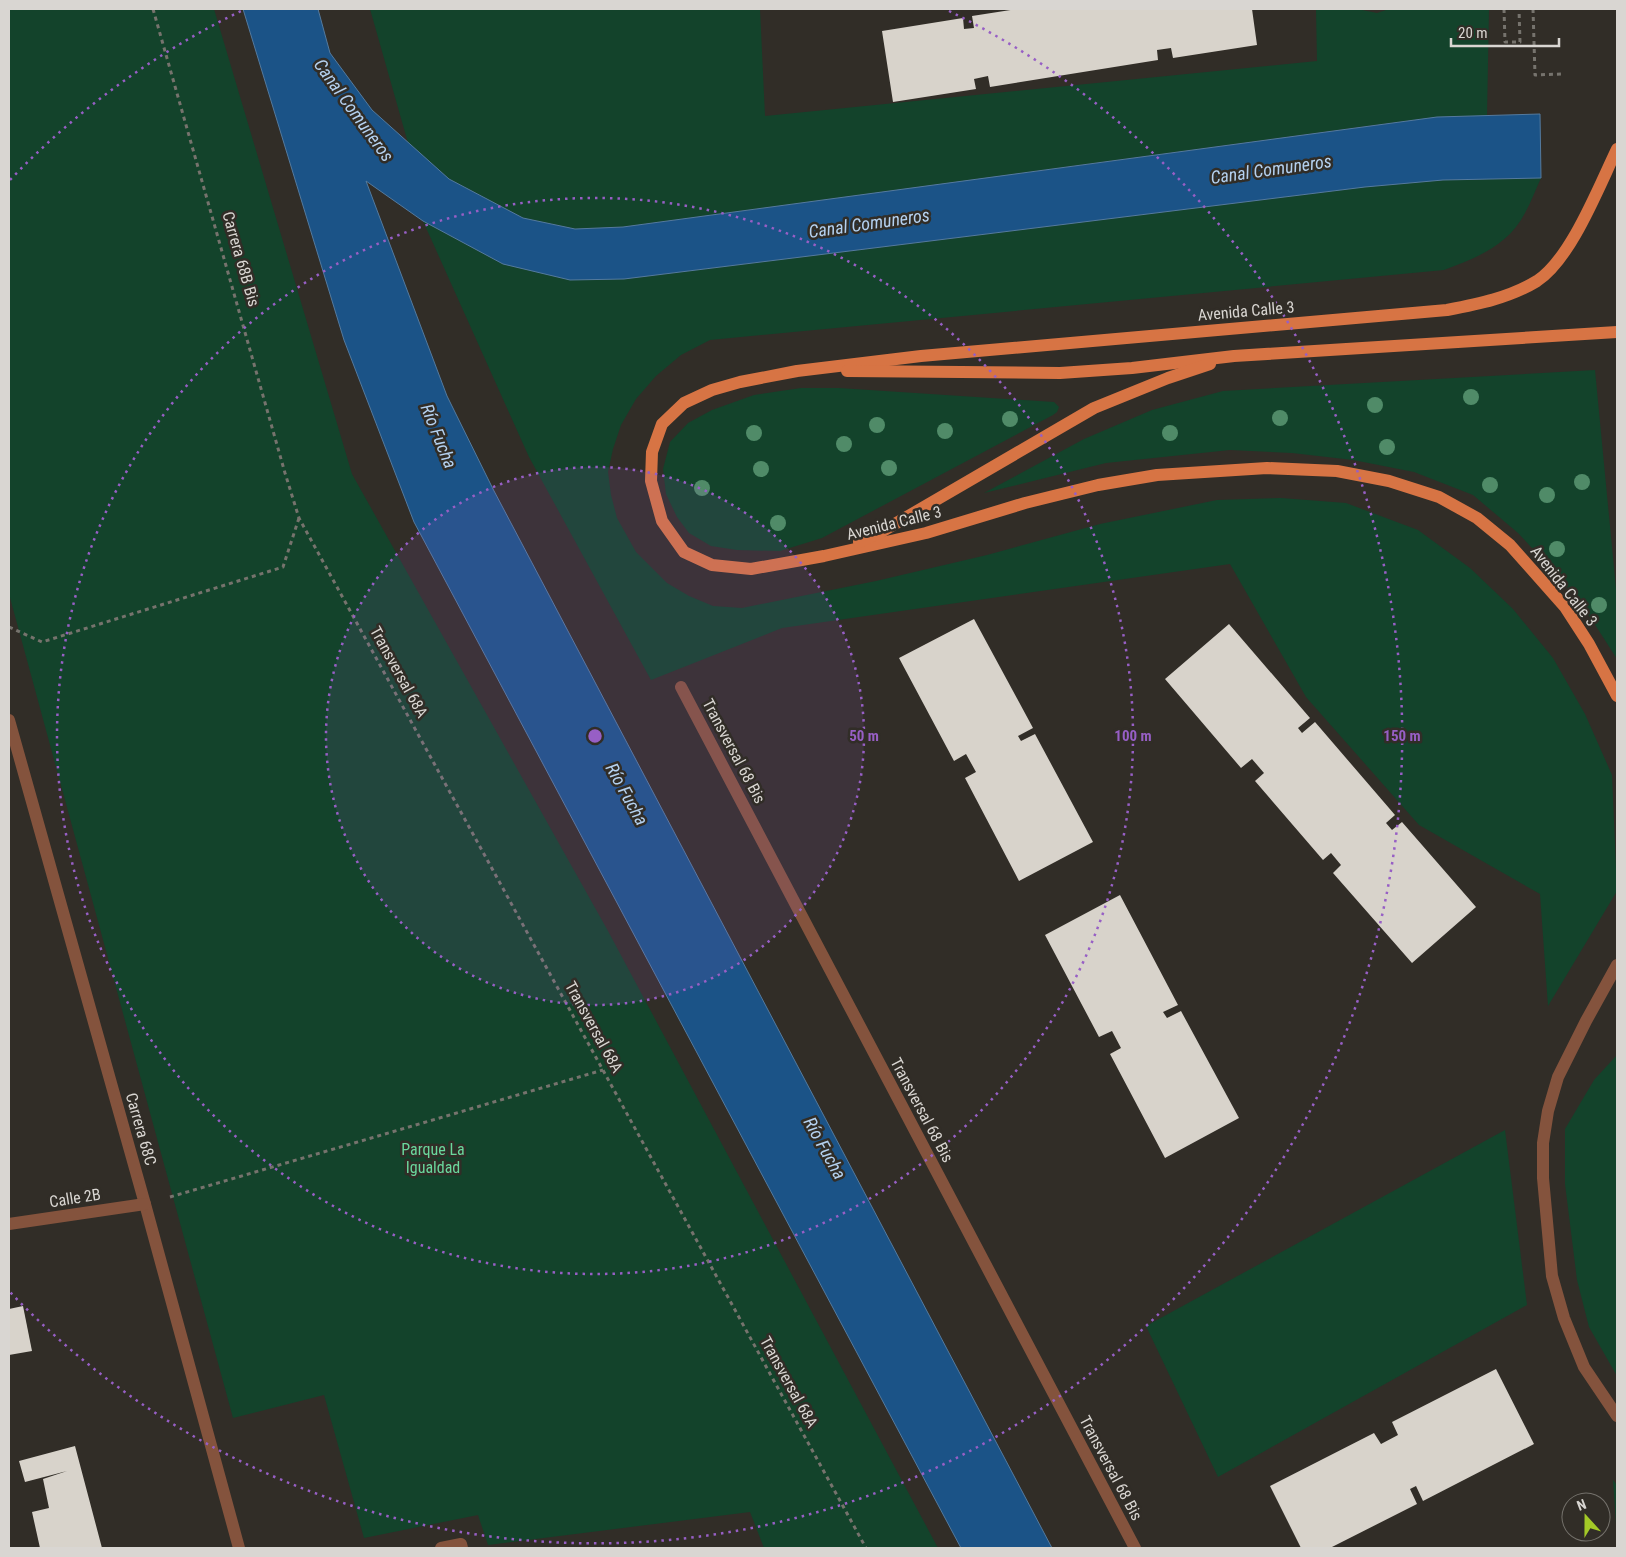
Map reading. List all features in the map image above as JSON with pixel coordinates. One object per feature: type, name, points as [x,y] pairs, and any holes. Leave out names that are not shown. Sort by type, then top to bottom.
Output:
[{"type":"main road","name":"Avenida Calle 3","points":[[1617,149],[1571,242],[1555,265],[1538,280],[1514,293],[1488,302],[1446,310],[921,356],[797,371],[740,382],[712,390],[684,402],[662,424],[652,452],[650,480],[662,521],[684,552],[712,564],[751,569],[824,556],[926,533],[1025,503],[1098,485],[1157,475],[1267,468],[1345,473],[1390,481],[1438,497],[1477,518],[1510,545],[1564,607],[1589,644],[1617,696]]},
{"type":"main road","name":"Avenida Calle 3","points":[[797,371],[1060,372],[1132,368],[1234,356],[1617,332]]},
{"type":"main road","name":"Avenida Calle 3","points":[[824,556],[881,532],[1094,408],[1168,378],[1234,356]]},
{"type":"street","name":"Transversal 68 Bis","points":[[681,687],[1135,1548]]},
{"type":"street","name":"Carrera 68C","points":[[9,720],[239,1548]]},
{"type":"street","points":[[1617,965],[1558,1077],[1547,1119],[1543,1178],[1552,1276],[1564,1318],[1584,1367],[1617,1416]]},
{"type":"street","name":"Calle 2B","points":[[9,1224],[145,1204]]},
{"type":"street","points":[[441,1548],[462,1546]]},
{"type":"path","name":"Carrera 68B Bis","points":[[153,9],[299,518]]},
{"type":"path","points":[[1504,9],[1505,42],[1520,42],[1520,9]]},
{"type":"path","points":[[1533,9],[1535,76],[1561,74]]},
{"type":"path","points":[[9,627],[42,642],[284,567],[299,518]]},
{"type":"path","name":"Transversal 68A","points":[[299,518],[866,1548]]},
{"type":"path","points":[[145,1204],[603,1070]]},
{"type":"green space","name":"Parque La Igualdad","points":[[9,9],[214,9],[352,474],[608,931],[938,1548],[764,1548],[750,1512],[488,1545],[478,1515],[364,1538],[324,1395],[233,1418],[9,594]]},
{"type":"green space","points":[[370,9],[760,9],[765,116],[1317,61],[1316,9],[1357,9],[1377,13],[1389,9],[1489,9],[1487,116],[1437,117],[623,227],[575,229],[523,218],[449,179],[408,143]]},
{"type":"green space","points":[[1541,178],[1525,213],[1510,234],[1490,249],[1468,261],[1444,270],[710,340],[681,355],[656,376],[636,399],[621,425],[608,472],[617,518],[636,552],[667,583],[689,596],[713,606],[742,608],[876,581],[987,555],[1100,524],[1217,500],[1281,498],[1346,503],[1418,530],[1470,568],[1513,609],[1553,658],[1585,714],[1612,775],[1617,891],[1548,1006],[1540,894],[1419,825],[1306,697],[1230,564],[782,628],[651,680],[529,457],[423,221],[503,264],[624,279],[1365,187],[1443,180]]},
{"type":"green space","points":[[1595,370],[1617,599],[1617,659],[1592,620],[1557,575],[1518,533],[1473,495],[1414,472],[1353,460],[1292,453],[1230,450],[1106,463],[984,493],[1084,439],[1152,410],[1223,391]]},
{"type":"green space","points":[[801,388],[839,388],[1054,402],[1059,407],[1053,415],[822,538],[780,551],[737,550],[711,546],[689,533],[677,517],[666,494],[663,469],[670,442],[688,423],[712,410],[754,395]]},
{"type":"green space","points":[[1617,1055],[1617,1376],[1589,1327],[1577,1280],[1565,1184],[1565,1129],[1594,1080]]},
{"type":"green space","points":[[1505,1130],[1527,1305],[1218,1477],[1146,1326]]},
{"type":"green space","points":[[1613,1480],[1617,1485],[1617,1538]]},
{"type":"water","points":[[243,9],[318,9],[330,53],[372,110],[449,179],[523,218],[575,229],[623,227],[1437,117],[1540,114],[1541,178],[1443,180],[1365,187],[624,279],[570,280],[503,264],[423,221],[366,181],[447,396],[493,489],[1052,1548],[961,1548],[414,522],[344,340]]},
{"type":"building","points":[[1017,9],[1252,9],[1257,45],[1173,58],[1171,48],[1157,50],[1158,60],[990,87],[988,76],[974,79],[976,89],[893,102],[882,31],[963,18],[964,29],[974,28],[972,16]]},
{"type":"building","points":[[974,619],[1033,728],[1018,736],[1021,741],[1035,734],[1093,842],[1019,881],[965,778],[976,772],[966,754],[954,761],[899,658]]},
{"type":"building","points":[[1229,624],[1310,718],[1298,728],[1302,733],[1315,722],[1395,815],[1386,823],[1392,830],[1402,822],[1476,907],[1412,963],[1333,873],[1341,865],[1331,853],[1323,860],[1255,781],[1264,773],[1252,759],[1241,768],[1165,679]]},
{"type":"building","points":[[1120,895],[1178,1005],[1163,1012],[1167,1018],[1181,1011],[1239,1118],[1165,1158],[1110,1054],[1121,1048],[1112,1031],[1099,1037],[1045,935]]},
{"type":"building","points":[[23,1306],[32,1351],[9,1355],[9,1309]]},
{"type":"building","points":[[1496,1369],[1534,1444],[1423,1501],[1416,1486],[1410,1489],[1417,1504],[1330,1548],[1301,1548],[1270,1486],[1374,1433],[1381,1444],[1398,1435],[1392,1422]]},
{"type":"building","points":[[75,1446],[102,1548],[40,1548],[32,1512],[49,1508],[43,1479],[67,1471],[25,1482],[19,1461]]},
{"type":"water label","name":"Canal Comuneros","points":[[354,110]]},
{"type":"water label","name":"Canal Comuneros","points":[[1271,169]]},
{"type":"water label","name":"Canal Comuneros","points":[[869,223]]},
{"type":"water label","name":"Río Fucha","points":[[439,436]]},
{"type":"water label","name":"Río Fucha","points":[[627,794]]},
{"type":"water label","name":"Río Fucha","points":[[825,1148]]}]
